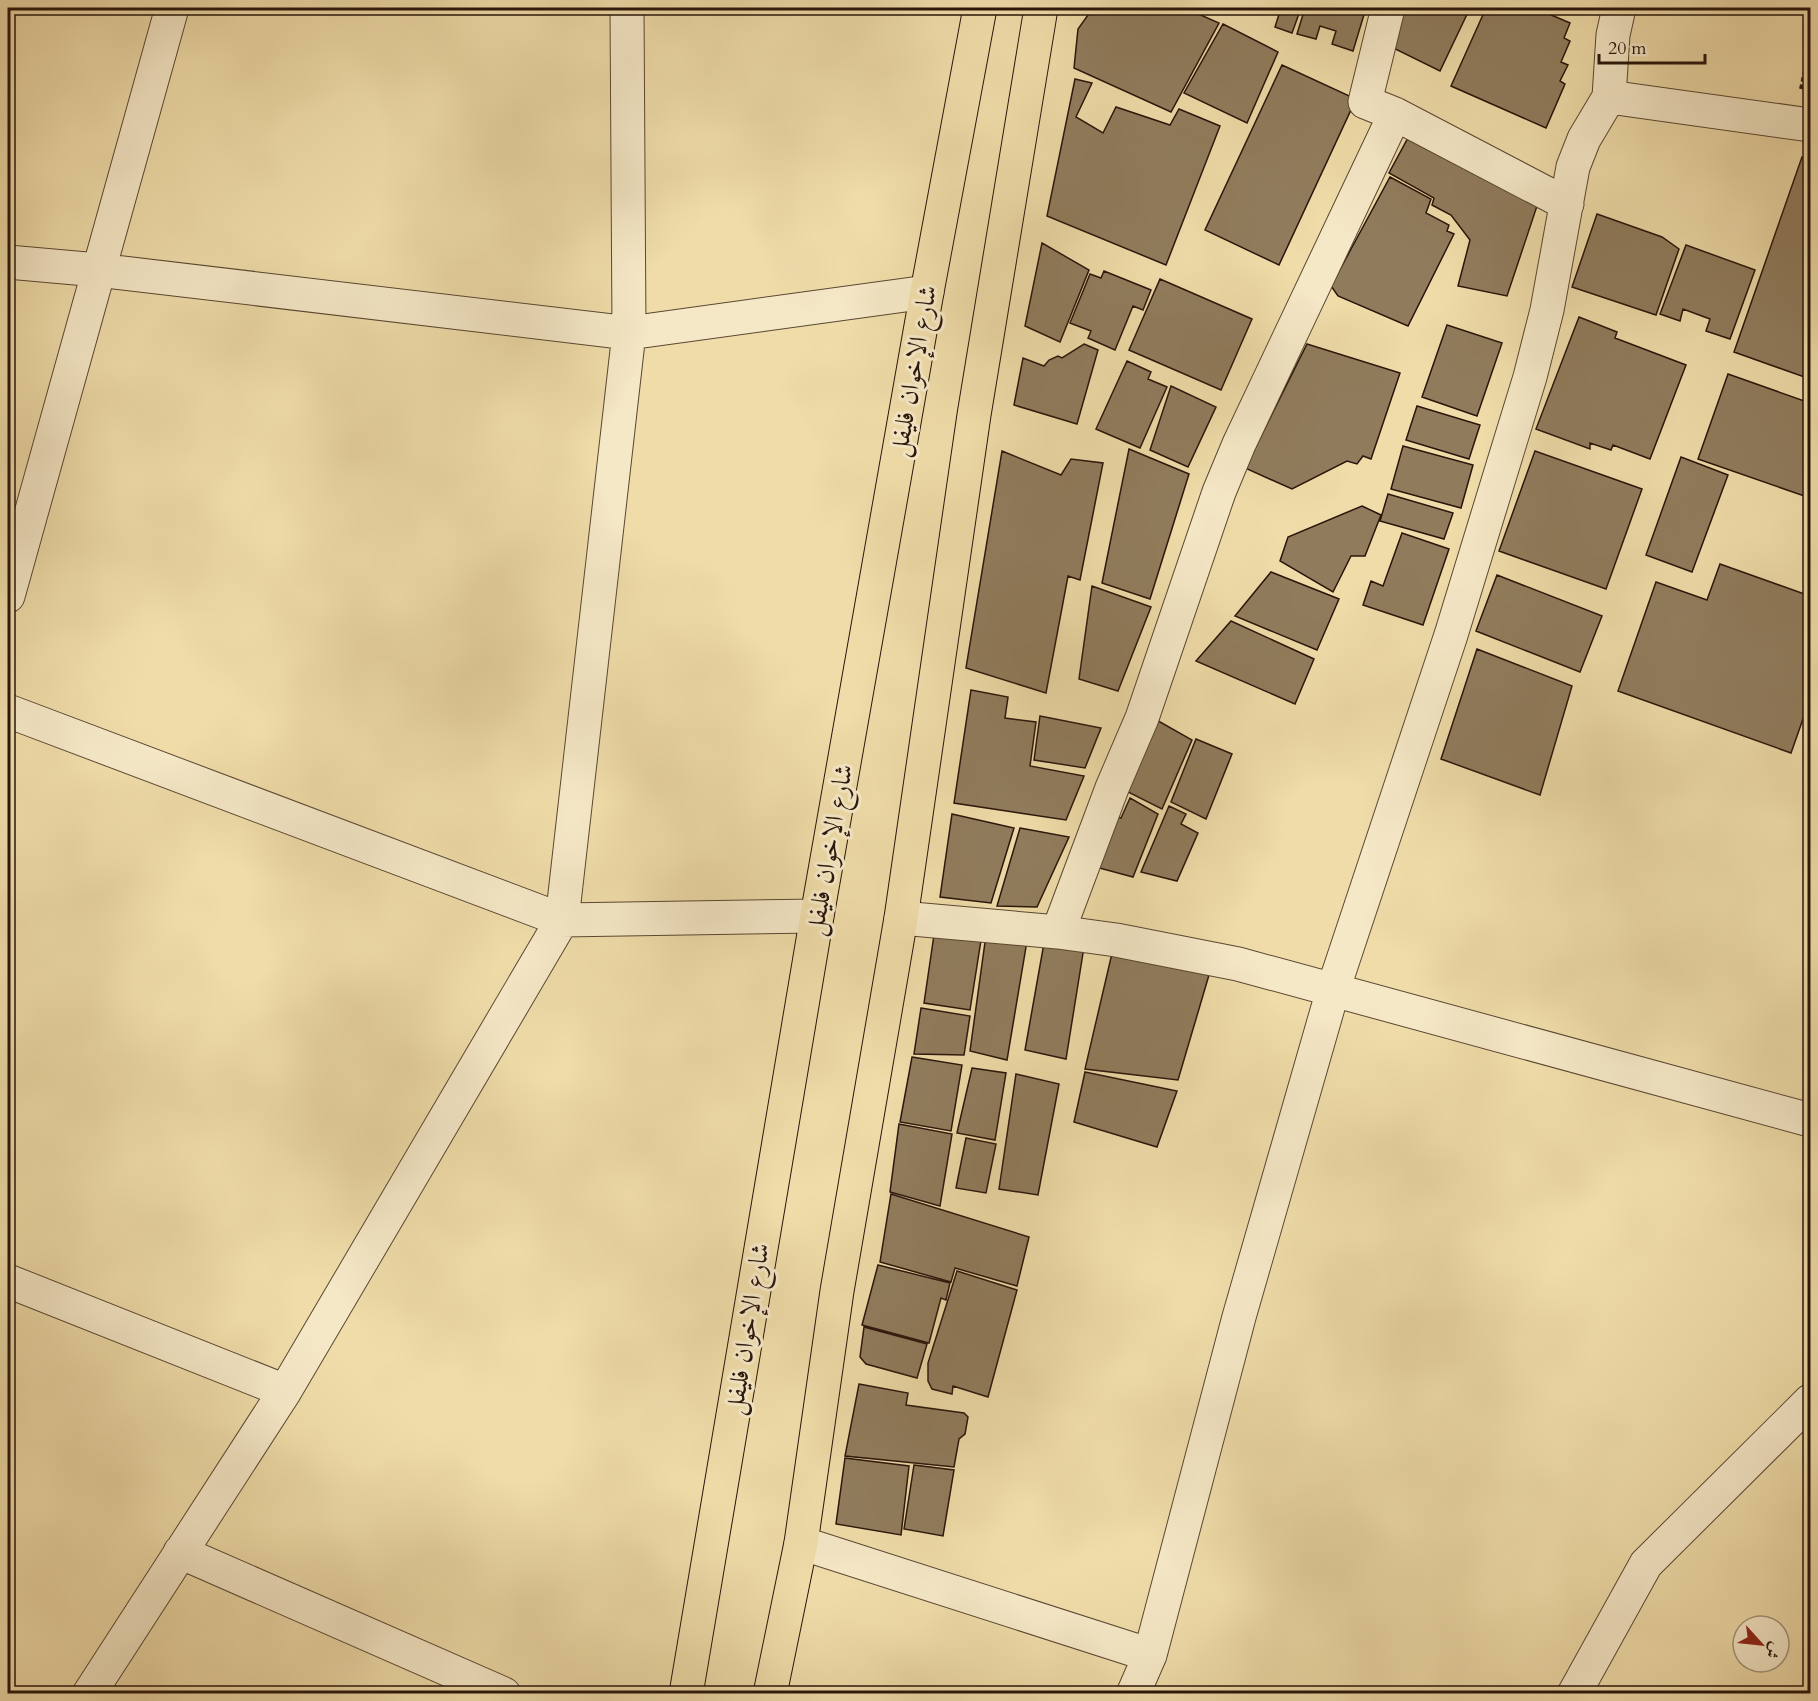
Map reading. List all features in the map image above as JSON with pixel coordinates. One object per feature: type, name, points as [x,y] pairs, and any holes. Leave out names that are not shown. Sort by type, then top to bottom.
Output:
[{"type":"main road","name":"شارع الإخوان فليفل","points":[[686,1694],[817,916],[927,292],[980,8]]},
{"type":"main road","points":[[770,1694],[801,1544],[837,1292],[901,918],[974,415],[1041,8]]},
{"type":"street","points":[[8,596],[172,8]]},
{"type":"street","points":[[88,1694],[285,1392],[562,920],[629,333],[627,8]]},
{"type":"street","points":[[1388,8],[1365,102],[1395,114],[1567,204]]},
{"type":"street","points":[[1133,1694],[1150,1655],[1239,1317],[1333,990],[1451,635],[1505,462],[1547,310],[1573,167],[1584,140],[1609,97],[1613,35],[1619,8]]},
{"type":"street","points":[[1609,97],[1802,124]]},
{"type":"street","points":[[1058,932],[1112,788],[1142,718],[1219,492],[1249,423],[1395,114]]},
{"type":"street","points":[[8,262],[98,270],[629,333],[927,292]]},
{"type":"street","points":[[8,711],[562,920],[817,916]]},
{"type":"street","points":[[901,918],[1058,932],[1116,940],[1238,964],[1810,1120]]},
{"type":"street","points":[[8,1281],[285,1392]]},
{"type":"street","points":[[1574,1694],[1646,1564],[1810,1401]]},
{"type":"street","points":[[801,1544],[1150,1655]]},
{"type":"street","points":[[180,1552],[504,1694]]},
{"type":"path","points":[[1802,124],[1810,48]]},
{"type":"building","points":[[1093,8],[1185,8],[1219,23],[1171,112],[1074,68],[1078,29]]},
{"type":"building","points":[[1281,8],[1301,8],[1292,33],[1275,27]]},
{"type":"building","points":[[1305,8],[1366,8],[1353,51],[1332,44],[1336,31],[1320,26],[1316,39],[1297,34]]},
{"type":"building","points":[[1397,8],[1470,8],[1440,71],[1381,42]]},
{"type":"building","points":[[1486,8],[1535,8],[1570,23],[1564,38],[1570,41],[1561,62],[1568,65],[1560,81],[1565,84],[1546,128],[1451,86]]},
{"type":"building","points":[[1223,24],[1278,52],[1247,123],[1184,93]]},
{"type":"building","points":[[1282,65],[1356,99],[1279,265],[1205,230]]},
{"type":"building","points":[[1075,79],[1092,83],[1076,117],[1103,133],[1116,107],[1170,125],[1179,109],[1220,126],[1166,265],[1047,216]]},
{"type":"building","points":[[1409,136],[1540,197],[1507,296],[1458,286],[1470,240],[1451,215],[1432,205],[1434,198],[1389,173]]},
{"type":"building","points":[[1802,157],[1810,160],[1810,379],[1734,352]]},
{"type":"building","points":[[1390,177],[1431,199],[1426,213],[1449,225],[1447,231],[1454,234],[1408,326],[1338,296],[1331,286]]},
{"type":"building","points":[[1597,214],[1662,237],[1679,249],[1656,315],[1572,287]]},
{"type":"building","points":[[1042,243],[1089,270],[1060,342],[1025,326]]},
{"type":"building","points":[[1686,245],[1755,270],[1730,339],[1706,331],[1710,319],[1683,309],[1680,321],[1660,314]]},
{"type":"building","points":[[1104,271],[1151,290],[1143,310],[1133,306],[1115,350],[1088,338],[1091,331],[1070,323],[1090,274],[1101,278]]},
{"type":"building","points":[[1160,279],[1252,319],[1221,390],[1129,350]]},
{"type":"building","points":[[1579,317],[1617,332],[1615,338],[1686,365],[1650,459],[1613,445],[1611,450],[1590,443],[1590,449],[1536,429]]},
{"type":"building","points":[[1447,325],[1502,343],[1477,416],[1422,397]]},
{"type":"building","points":[[1084,344],[1098,350],[1077,424],[1014,405],[1023,358],[1044,366],[1049,360],[1058,356],[1062,358]]},
{"type":"building","points":[[1307,344],[1400,373],[1371,459],[1363,456],[1357,464],[1347,461],[1292,489],[1245,468]]},
{"type":"building","points":[[1127,361],[1151,372],[1148,379],[1167,387],[1140,448],[1096,429]]},
{"type":"building","points":[[1728,374],[1810,403],[1810,498],[1698,459]]},
{"type":"building","points":[[1171,386],[1216,407],[1188,467],[1150,450]]},
{"type":"building","points":[[1417,406],[1480,425],[1469,459],[1406,440]]},
{"type":"building","points":[[1403,446],[1473,465],[1461,508],[1391,489]]},
{"type":"building","points":[[1129,449],[1189,474],[1150,599],[1102,583]]},
{"type":"building","points":[[1002,451],[1061,475],[1071,459],[1103,463],[1080,580],[1068,576],[1046,693],[966,668]]},
{"type":"building","points":[[1535,451],[1642,489],[1606,589],[1499,551]]},
{"type":"building","points":[[1681,457],[1728,475],[1692,572],[1646,555]]},
{"type":"building","points":[[1388,494],[1453,513],[1444,539],[1380,521]]},
{"type":"building","points":[[1362,506],[1381,515],[1365,556],[1351,556],[1333,592],[1280,561],[1288,537]]},
{"type":"building","points":[[1402,533],[1449,549],[1423,625],[1363,605],[1371,581],[1383,586]]},
{"type":"building","points":[[1720,564],[1810,596],[1810,699],[1791,753],[1618,691],[1656,582],[1707,600]]},
{"type":"building","points":[[1271,572],[1339,599],[1317,650],[1235,616]]},
{"type":"building","points":[[1497,575],[1602,616],[1580,672],[1476,631]]},
{"type":"building","points":[[1092,586],[1151,607],[1118,691],[1079,679]]},
{"type":"building","points":[[1231,621],[1314,659],[1295,704],[1196,661]]},
{"type":"building","points":[[1477,649],[1572,686],[1540,795],[1441,759]]},
{"type":"building","points":[[971,690],[1008,697],[1005,718],[1036,722],[1030,766],[1084,776],[1066,820],[954,803]]},
{"type":"building","points":[[1040,716],[1101,728],[1085,768],[1034,760]]},
{"type":"building","points":[[1153,718],[1192,740],[1162,809],[1124,790]]},
{"type":"building","points":[[1196,739],[1232,754],[1206,819],[1171,802]]},
{"type":"building","points":[[1130,798],[1158,814],[1133,877],[1092,866],[1109,814],[1121,818]]},
{"type":"building","points":[[1169,806],[1186,814],[1181,824],[1198,833],[1177,881],[1141,872]]},
{"type":"building","points":[[952,814],[1014,828],[991,903],[940,897]]},
{"type":"building","points":[[1020,828],[1069,837],[1037,907],[997,906]]},
{"type":"building","points":[[935,928],[982,934],[970,1010],[924,1003]]},
{"type":"building","points":[[986,935],[1027,941],[1007,1060],[970,1051]]},
{"type":"building","points":[[1044,943],[1084,947],[1066,1059],[1025,1050]]},
{"type":"building","points":[[1113,949],[1209,975],[1178,1080],[1085,1069]]},
{"type":"building","points":[[921,1008],[970,1016],[964,1055],[914,1054]]},
{"type":"building","points":[[912,1057],[962,1065],[951,1131],[900,1122]]},
{"type":"building","points":[[972,1068],[1006,1073],[995,1140],[957,1133]]},
{"type":"building","points":[[1085,1072],[1177,1091],[1157,1147],[1074,1122]]},
{"type":"building","points":[[1016,1074],[1059,1084],[1038,1195],[999,1189]]},
{"type":"building","points":[[899,1124],[952,1134],[940,1206],[890,1192]]},
{"type":"building","points":[[966,1138],[996,1144],[986,1193],[956,1188]]},
{"type":"building","points":[[891,1194],[1029,1237],[1017,1286],[955,1268],[951,1282],[880,1262]]},
{"type":"building","points":[[878,1265],[950,1283],[946,1300],[941,1298],[929,1343],[862,1325]]},
{"type":"building","points":[[957,1271],[1017,1290],[988,1397],[953,1386],[952,1394],[932,1389],[928,1381],[928,1363]]},
{"type":"building","points":[[864,1327],[927,1344],[917,1378],[866,1364],[860,1357]]},
{"type":"building","points":[[859,1384],[908,1393],[906,1405],[964,1413],[968,1417],[965,1434],[959,1439],[954,1467],[845,1456]]},
{"type":"building","points":[[845,1458],[909,1466],[901,1535],[836,1524]]},
{"type":"building","points":[[914,1465],[954,1470],[943,1536],[904,1529]]}]
